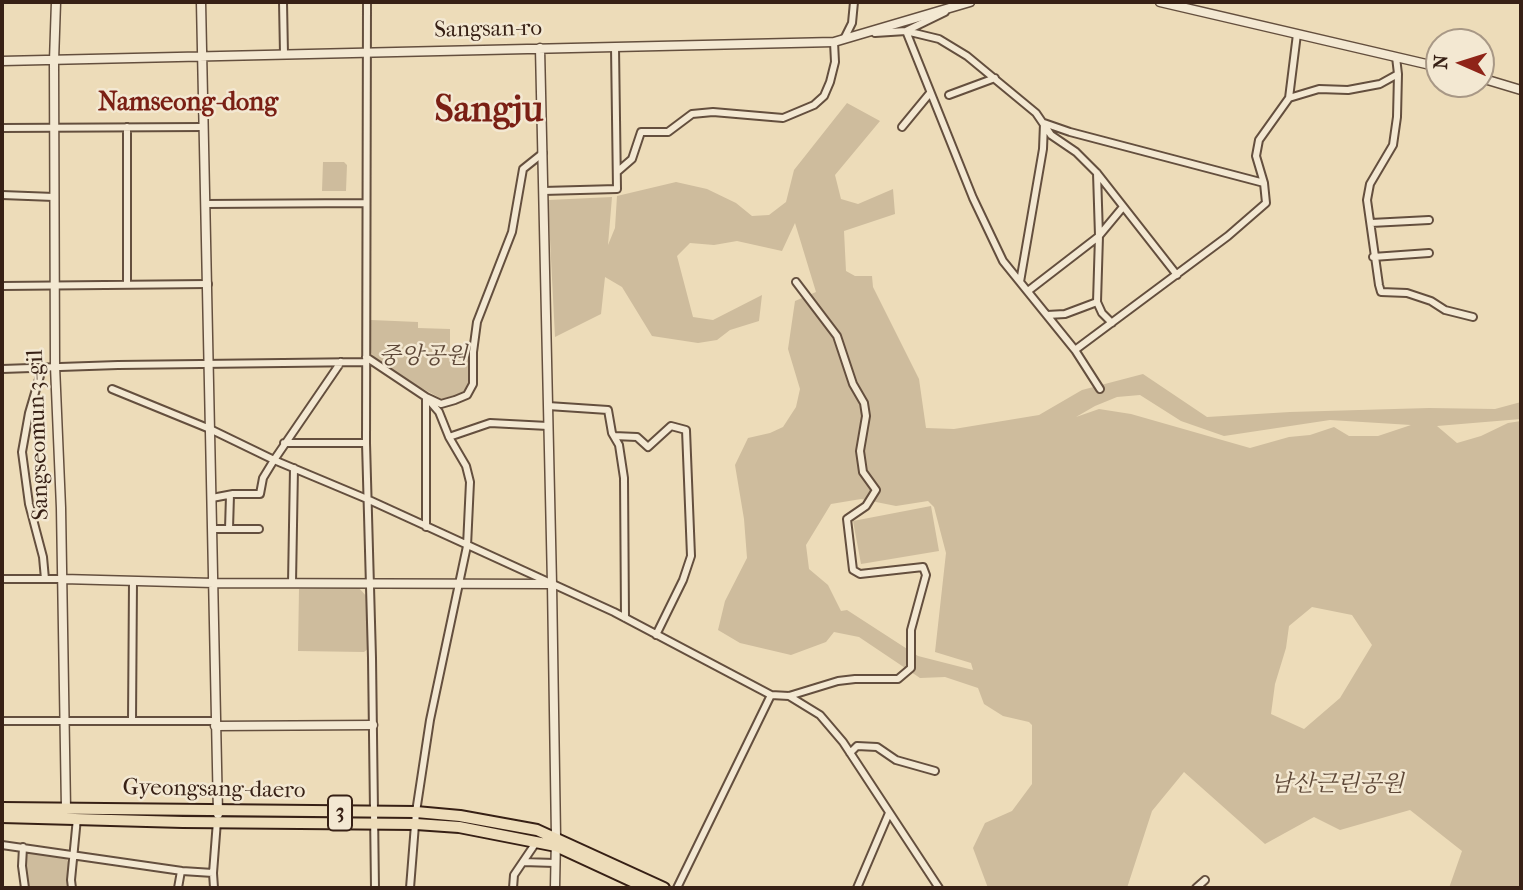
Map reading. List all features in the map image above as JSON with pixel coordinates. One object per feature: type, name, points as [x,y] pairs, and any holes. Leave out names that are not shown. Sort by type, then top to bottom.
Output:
[{"type":"main road","name":"Gyeongsang-daero","points":[[2,808],[218,816]]},
{"type":"main road","name":"Gyeongsang-daero","points":[[2,817],[460,816],[537,830],[647,888]]},
{"type":"main road","name":"Gyeongsang-daero","points":[[416,818],[537,841],[556,842],[664,888]]},
{"type":"street","name":"Sangseomun 3-gil","points":[[56,2],[55,366],[63,579],[66,809]]},
{"type":"street","points":[[201,2],[218,816],[214,888]]},
{"type":"street","points":[[283,2],[284,54]]},
{"type":"street","points":[[367,2],[366,443],[374,888]]},
{"type":"street","points":[[844,39],[852,23],[854,2]]},
{"type":"street","name":"Sangsan-ro","points":[[2,61],[834,42],[968,2]]},
{"type":"street","points":[[906,31],[968,2]]},
{"type":"street","points":[[1160,2],[1425,63]]},
{"type":"street","points":[[906,31],[979,211],[1003,261],[1075,350],[1100,389]]},
{"type":"street","points":[[866,33],[906,31],[939,38],[967,55],[1044,123],[1051,135],[1076,152],[1097,173],[1177,275]]},
{"type":"street","points":[[1075,350],[1228,236],[1266,203],[1264,183],[1256,156],[1259,140],[1289,98],[1297,34]]},
{"type":"street","points":[[617,172],[632,159],[641,132],[668,132],[692,114],[713,112],[783,118],[814,105],[824,96],[830,82],[835,62],[834,42]]},
{"type":"street","points":[[543,191],[617,189],[615,47]]},
{"type":"street","points":[[540,48],[552,584],[555,888]]},
{"type":"street","points":[[1396,57],[1397,117],[1393,145],[1370,184],[1367,200],[1373,257],[1381,292],[1407,293],[1431,301],[1445,310],[1473,317]]},
{"type":"street","points":[[1289,98],[1319,89],[1348,90],[1380,84],[1398,74]]},
{"type":"street","points":[[949,95],[995,78]]},
{"type":"street","points":[[1495,82],[1521,90]]},
{"type":"street","points":[[902,127],[930,93]]},
{"type":"street","points":[[1044,123],[1264,183]]},
{"type":"street","points":[[1020,282],[1043,149],[1044,123]]},
{"type":"street","points":[[127,127],[127,284]]},
{"type":"street","points":[[2,128],[203,127]]},
{"type":"street","points":[[2,369],[341,362],[366,359],[440,404],[456,400],[467,395],[473,384],[472,352],[477,321],[512,232],[523,169],[543,153]]},
{"type":"street","points":[[1097,173],[1097,302],[1102,313],[1112,323]]},
{"type":"street","points":[[2,195],[54,197]]},
{"type":"street","points":[[205,204],[366,203]]},
{"type":"street","points":[[1028,291],[1099,236],[1123,207]]},
{"type":"street","points":[[1371,223],[1429,220]]},
{"type":"street","points":[[1373,257],[1429,253]]},
{"type":"street","points":[[112,389],[367,499],[552,584],[625,618],[771,695],[789,696],[838,681],[898,679],[911,667],[911,630],[926,575],[923,566],[860,574],[853,570],[847,519],[866,506],[876,490],[863,472],[860,451],[866,416],[864,402],[853,384],[837,336],[796,282]]},
{"type":"street","points":[[2,286],[208,284]]},
{"type":"street","points":[[1047,316],[1065,314],[1097,302]]},
{"type":"street","points":[[212,498],[260,494],[262,478],[341,362]]},
{"type":"street","points":[[42,369],[22,452],[27,495],[43,557],[45,579]]},
{"type":"street","points":[[410,888],[416,818],[430,720],[467,546],[470,482],[466,466],[449,437],[439,412],[426,397]]},
{"type":"street","points":[[426,397],[426,527]]},
{"type":"street","points":[[548,406],[608,410],[619,445],[624,478],[625,618]]},
{"type":"street","points":[[449,437],[490,423],[548,426]]},
{"type":"street","points":[[614,436],[637,438],[648,447],[671,426],[687,430],[691,556],[683,580],[656,635]]},
{"type":"street","points":[[284,443],[366,443]]},
{"type":"street","points":[[292,583],[294,468]]},
{"type":"street","points":[[229,529],[230,495]]},
{"type":"street","points":[[212,529],[259,529]]},
{"type":"street","points":[[2,579],[552,584]]},
{"type":"street","points":[[132,722],[133,581]]},
{"type":"street","points":[[677,888],[771,695]]},
{"type":"street","points":[[789,696],[820,715],[829,724],[939,888]]},
{"type":"street","points":[[2,721],[373,726]]},
{"type":"street","points":[[850,753],[858,746],[877,747],[896,760],[936,771]]},
{"type":"street","points":[[857,888],[889,813]]},
{"type":"street","points":[[72,888],[77,818]]},
{"type":"street","points":[[513,888],[514,875],[537,841]]},
{"type":"street","points":[[2,845],[181,871],[213,873]]},
{"type":"street","points":[[23,847],[25,888]]},
{"type":"street","points":[[523,862],[555,863]]},
{"type":"street","points":[[178,888],[181,871]]},
{"type":"street","points":[[1196,888],[1205,880]]},
{"type":"green space","name":"남산근린공원","points":[[847,103],[880,121],[835,175],[841,199],[858,204],[893,189],[895,214],[844,231],[846,271],[855,276],[872,276],[873,287],[919,379],[926,428],[954,429],[1039,415],[1082,390],[1143,374],[1207,417],[1429,408],[1495,409],[1521,402],[1521,419],[1437,426],[1457,443],[1481,436],[1508,423],[1521,421],[1521,888],[1449,888],[1462,851],[1410,810],[1340,830],[1314,817],[1265,844],[1184,772],[1152,811],[1127,888],[988,888],[973,848],[985,823],[1012,811],[1032,784],[1032,725],[1029,722],[1003,716],[984,704],[978,688],[945,677],[920,678],[859,637],[834,632],[826,642],[791,655],[740,643],[718,630],[725,601],[747,558],[735,465],[748,438],[783,427],[796,407],[800,389],[788,349],[795,301],[816,292],[795,223],[782,251],[737,241],[714,245],[690,243],[677,256],[693,317],[713,320],[762,295],[759,321],[730,330],[717,340],[698,343],[652,336],[622,287],[605,277],[601,314],[555,337],[548,200],[612,197],[608,245],[615,228],[617,196],[676,182],[707,189],[736,203],[752,216],[769,215],[786,202],[794,170]],"holes":[[[1140,395],[1181,421],[1224,436],[1330,420],[1411,425],[1378,436],[1349,436],[1334,427],[1250,448],[1131,414],[1099,409],[1076,417],[1117,397]],[[861,499],[896,506],[928,501],[934,507],[946,553],[935,652],[971,663],[973,670],[918,656],[847,610],[841,611],[828,585],[809,569],[806,545],[831,504]],[[1312,607],[1352,615],[1372,645],[1340,698],[1304,729],[1271,714],[1289,626]]]},
{"type":"green space","points":[[323,162],[344,162],[347,165],[346,191],[322,191]]},
{"type":"green space","name":"중앙공원","points":[[371,320],[418,322],[418,328],[450,329],[450,349],[468,349],[468,385],[462,393],[442,399],[382,367],[371,353]]},
{"type":"green space","points":[[931,506],[939,551],[861,564],[853,521]]},
{"type":"green space","points":[[359,588],[368,598],[369,648],[364,652],[298,651],[299,589]]},
{"type":"green space","points":[[28,852],[65,857],[70,865],[70,888],[27,888],[24,856]]},
{"type":"district","name":"Namseong-dong","points":[[188,104]]},
{"type":"district","name":"Sangju","points":[[489,112]]}]
